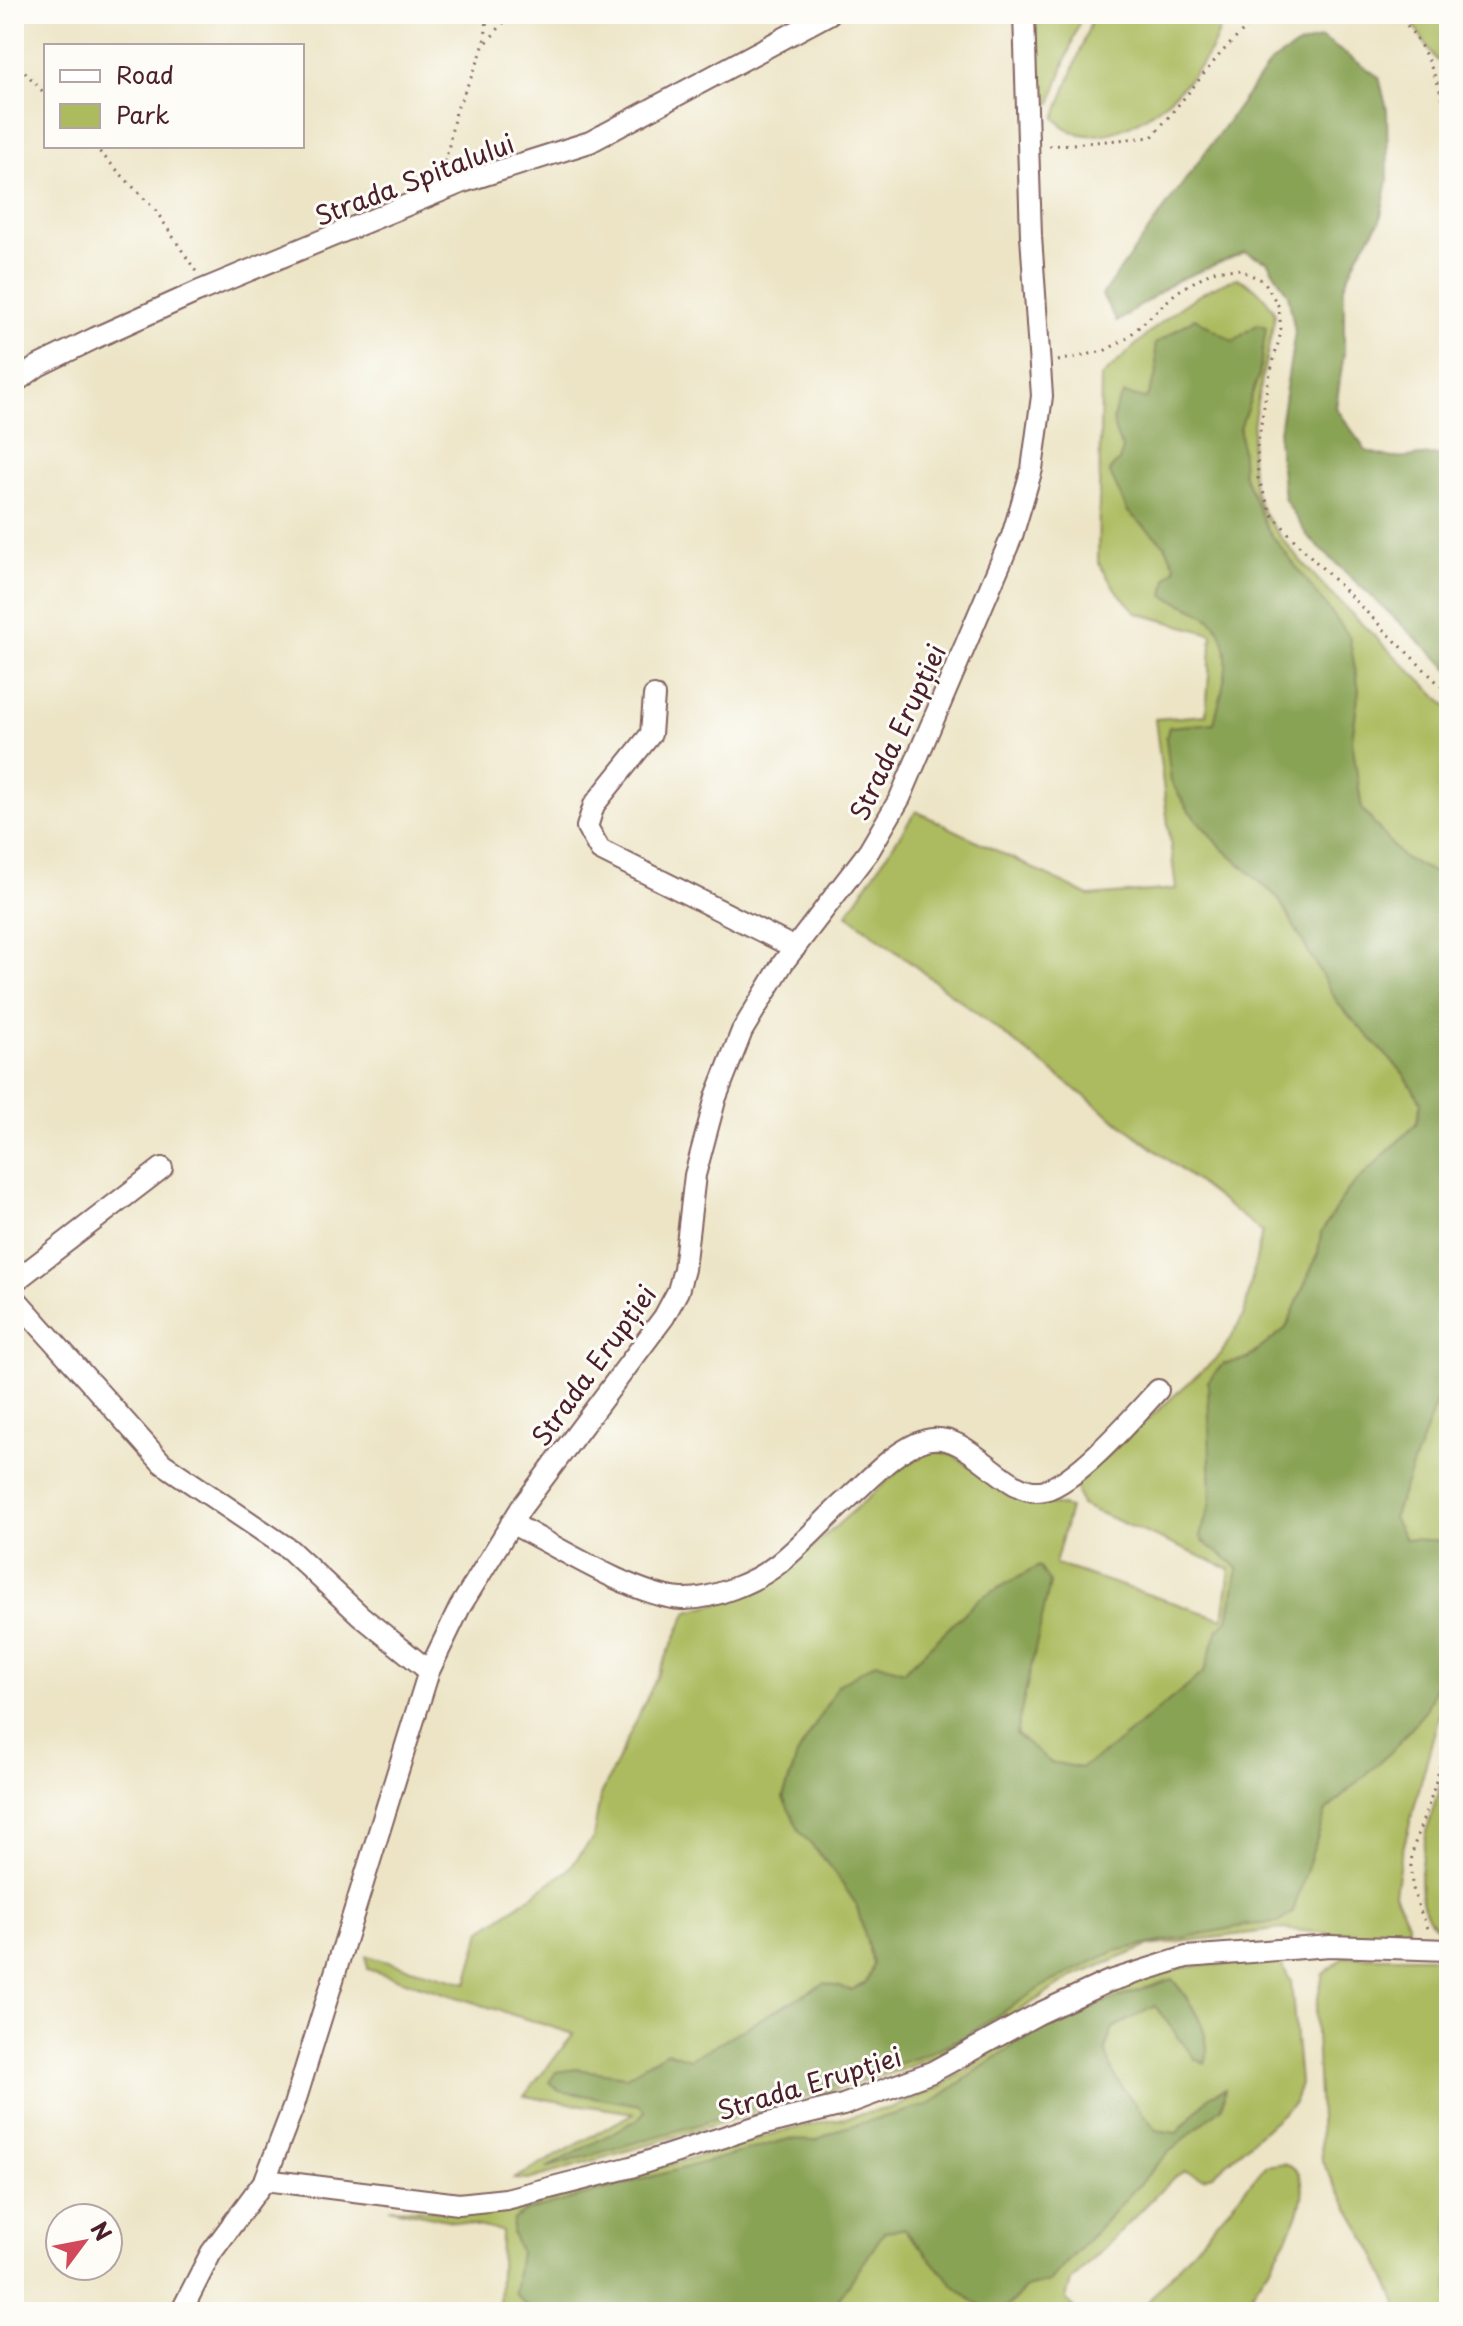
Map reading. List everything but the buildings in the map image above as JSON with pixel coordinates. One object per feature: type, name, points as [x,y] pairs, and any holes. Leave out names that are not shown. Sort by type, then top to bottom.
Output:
[{"type":"street","name":"Strada Spitalului","points":[[14,383],[38,366],[205,289],[463,182],[590,142],[829,14]]},
{"type":"street","name":"Strada Erupției","points":[[181,2312],[211,2253],[265,2180],[294,2105],[347,1944],[429,1671],[460,1607],[511,1523],[664,1317],[678,1291],[695,1175],[716,1097],[742,1031],[795,948],[869,851],[900,798],[1012,536],[1032,469],[1042,396],[1024,14]]},
{"type":"street","points":[[654,696],[651,734],[594,805],[587,827],[592,838],[600,850],[795,948]]},
{"type":"street","points":[[14,1282],[162,1168]]},
{"type":"street","points":[[14,1297],[162,1463],[289,1549],[361,1616],[429,1671]]},
{"type":"street","points":[[511,1523],[628,1583],[681,1599],[702,1597],[749,1580],[776,1566],[890,1462],[922,1441],[936,1438],[954,1443],[1019,1486],[1043,1490],[1065,1480],[1158,1390]]},
{"type":"street","name":"Strada Erupției","points":[[265,2180],[459,2204],[506,2199],[575,2183],[761,2125],[843,2105],[932,2072],[1038,2014],[1107,1982],[1186,1957],[1330,1946],[1444,1950]]},
{"type":"path","points":[[485,45],[486,14]]},
{"type":"path","points":[[428,197],[448,154],[456,112],[485,45],[511,14]]},
{"type":"path","points":[[1029,148],[1152,137],[1221,53],[1260,14]]},
{"type":"path","points":[[1396,14],[1412,30],[1435,71],[1449,116]]},
{"type":"path","points":[[14,60],[44,93]]},
{"type":"path","points":[[96,148],[156,211],[205,289]]},
{"type":"path","points":[[1040,364],[1104,351],[1126,339],[1177,292],[1212,271],[1238,269],[1264,281],[1279,307],[1281,332],[1268,382],[1257,448],[1258,478],[1271,513],[1297,543],[1449,694]]},
{"type":"path","points":[[1444,1950],[1418,1908],[1409,1875],[1413,1843],[1436,1782],[1449,1720]]},
{"type":"green space","points":[[1035,14],[1082,14],[1051,103],[1036,109]]},
{"type":"green space","points":[[1094,14],[1219,14],[1218,32],[1207,56],[1188,81],[1163,104],[1135,123],[1106,134],[1078,133],[1055,118]]},
{"type":"green space","points":[[1407,14],[1449,14],[1449,66],[1435,59]]},
{"type":"green space","points":[[1322,38],[1379,77],[1387,110],[1388,180],[1380,221],[1358,255],[1344,286],[1344,352],[1336,407],[1366,451],[1392,458],[1449,454],[1449,669],[1308,537],[1284,498],[1278,438],[1295,332],[1288,294],[1267,261],[1245,252],[1176,281],[1117,322],[1102,295],[1270,63],[1297,46]]},
{"type":"green space","points":[[1237,278],[1259,292],[1275,313],[1253,427],[1251,451],[1256,495],[1286,544],[1312,573],[1449,708],[1449,1678],[1400,1860],[1395,1893],[1408,1923],[1407,1935],[1396,1940],[1282,1929],[1149,1946],[1073,1977],[959,2048],[898,2071],[528,2180],[514,2179],[634,2113],[524,2096],[574,2034],[367,1969],[366,1956],[467,1983],[481,1931],[567,1871],[593,1838],[600,1797],[688,1611],[729,1600],[777,1578],[910,1461],[932,1450],[952,1455],[1018,1497],[1070,1508],[1055,1564],[1223,1619],[1230,1569],[1081,1505],[1075,1484],[1221,1354],[1244,1315],[1262,1232],[847,914],[916,811],[1089,896],[1176,889],[1155,719],[1206,715],[1212,634],[1137,613],[1115,589],[1098,562],[1101,377],[1181,307],[1217,285]]},
{"type":"green space","points":[[1195,318],[1233,341],[1258,324],[1266,327],[1259,375],[1240,428],[1243,473],[1267,529],[1349,636],[1359,690],[1352,740],[1362,809],[1402,857],[1449,880],[1449,1368],[1393,1518],[1405,1539],[1449,1541],[1449,1596],[1437,1683],[1426,1710],[1392,1751],[1326,1811],[1293,1912],[1278,1923],[1248,1925],[1115,1951],[1043,1986],[966,2036],[922,2056],[826,2088],[546,2168],[637,2120],[645,2111],[640,2105],[559,2091],[549,2082],[556,2072],[576,2069],[626,2076],[667,2052],[690,2059],[824,1983],[851,1990],[866,1983],[873,1964],[856,1904],[829,1865],[800,1832],[783,1798],[797,1756],[838,1685],[876,1662],[904,1671],[980,1598],[1039,1566],[1050,1583],[1016,1734],[1050,1762],[1081,1768],[1111,1748],[1204,1672],[1218,1629],[1228,1620],[1238,1569],[1200,1536],[1211,1502],[1208,1381],[1223,1364],[1247,1359],[1286,1328],[1318,1253],[1321,1233],[1346,1192],[1416,1124],[1421,1102],[1403,1073],[1338,1004],[1278,898],[1221,847],[1189,811],[1171,782],[1166,738],[1169,727],[1214,723],[1225,673],[1225,647],[1222,635],[1210,619],[1164,596],[1167,578],[1176,567],[1165,545],[1128,512],[1109,471],[1119,461],[1123,449],[1113,421],[1119,401],[1124,394],[1146,399],[1157,374],[1155,344]]},
{"type":"green space","points":[[1449,1756],[1449,1935],[1432,1922],[1423,1903],[1420,1879],[1429,1825]]},
{"type":"green space","points":[[1344,1957],[1449,1957],[1449,2312],[1401,2312],[1374,2252],[1322,2162],[1315,2012],[1323,1974]]},
{"type":"green space","points":[[1280,1961],[1291,1982],[1300,2083],[1294,2103],[1213,2175],[1203,2178],[1185,2171],[1173,2178],[1071,2281],[1066,2299],[1077,2312],[506,2312],[499,2310],[501,2231],[389,2208],[505,2213],[783,2131],[895,2107],[942,2086],[1046,2016],[1151,1976],[1188,1966]]},
{"type":"green space","points":[[1172,1979],[1199,2018],[1206,2041],[1205,2064],[1195,2059],[1155,2006],[1113,2028],[1105,2051],[1116,2079],[1156,2130],[1177,2133],[1211,2095],[1225,2089],[1222,2107],[1168,2153],[1049,2282],[1026,2288],[1002,2312],[988,2309],[962,2292],[903,2229],[885,2231],[830,2312],[539,2312],[527,2307],[514,2293],[520,2252],[512,2233],[513,2220],[524,2212],[789,2139],[816,2140],[840,2129],[928,2105],[1044,2024]]},
{"type":"green space","points":[[1284,2163],[1299,2173],[1303,2190],[1299,2211],[1275,2258],[1238,2312],[1139,2312],[1265,2166]]}]
